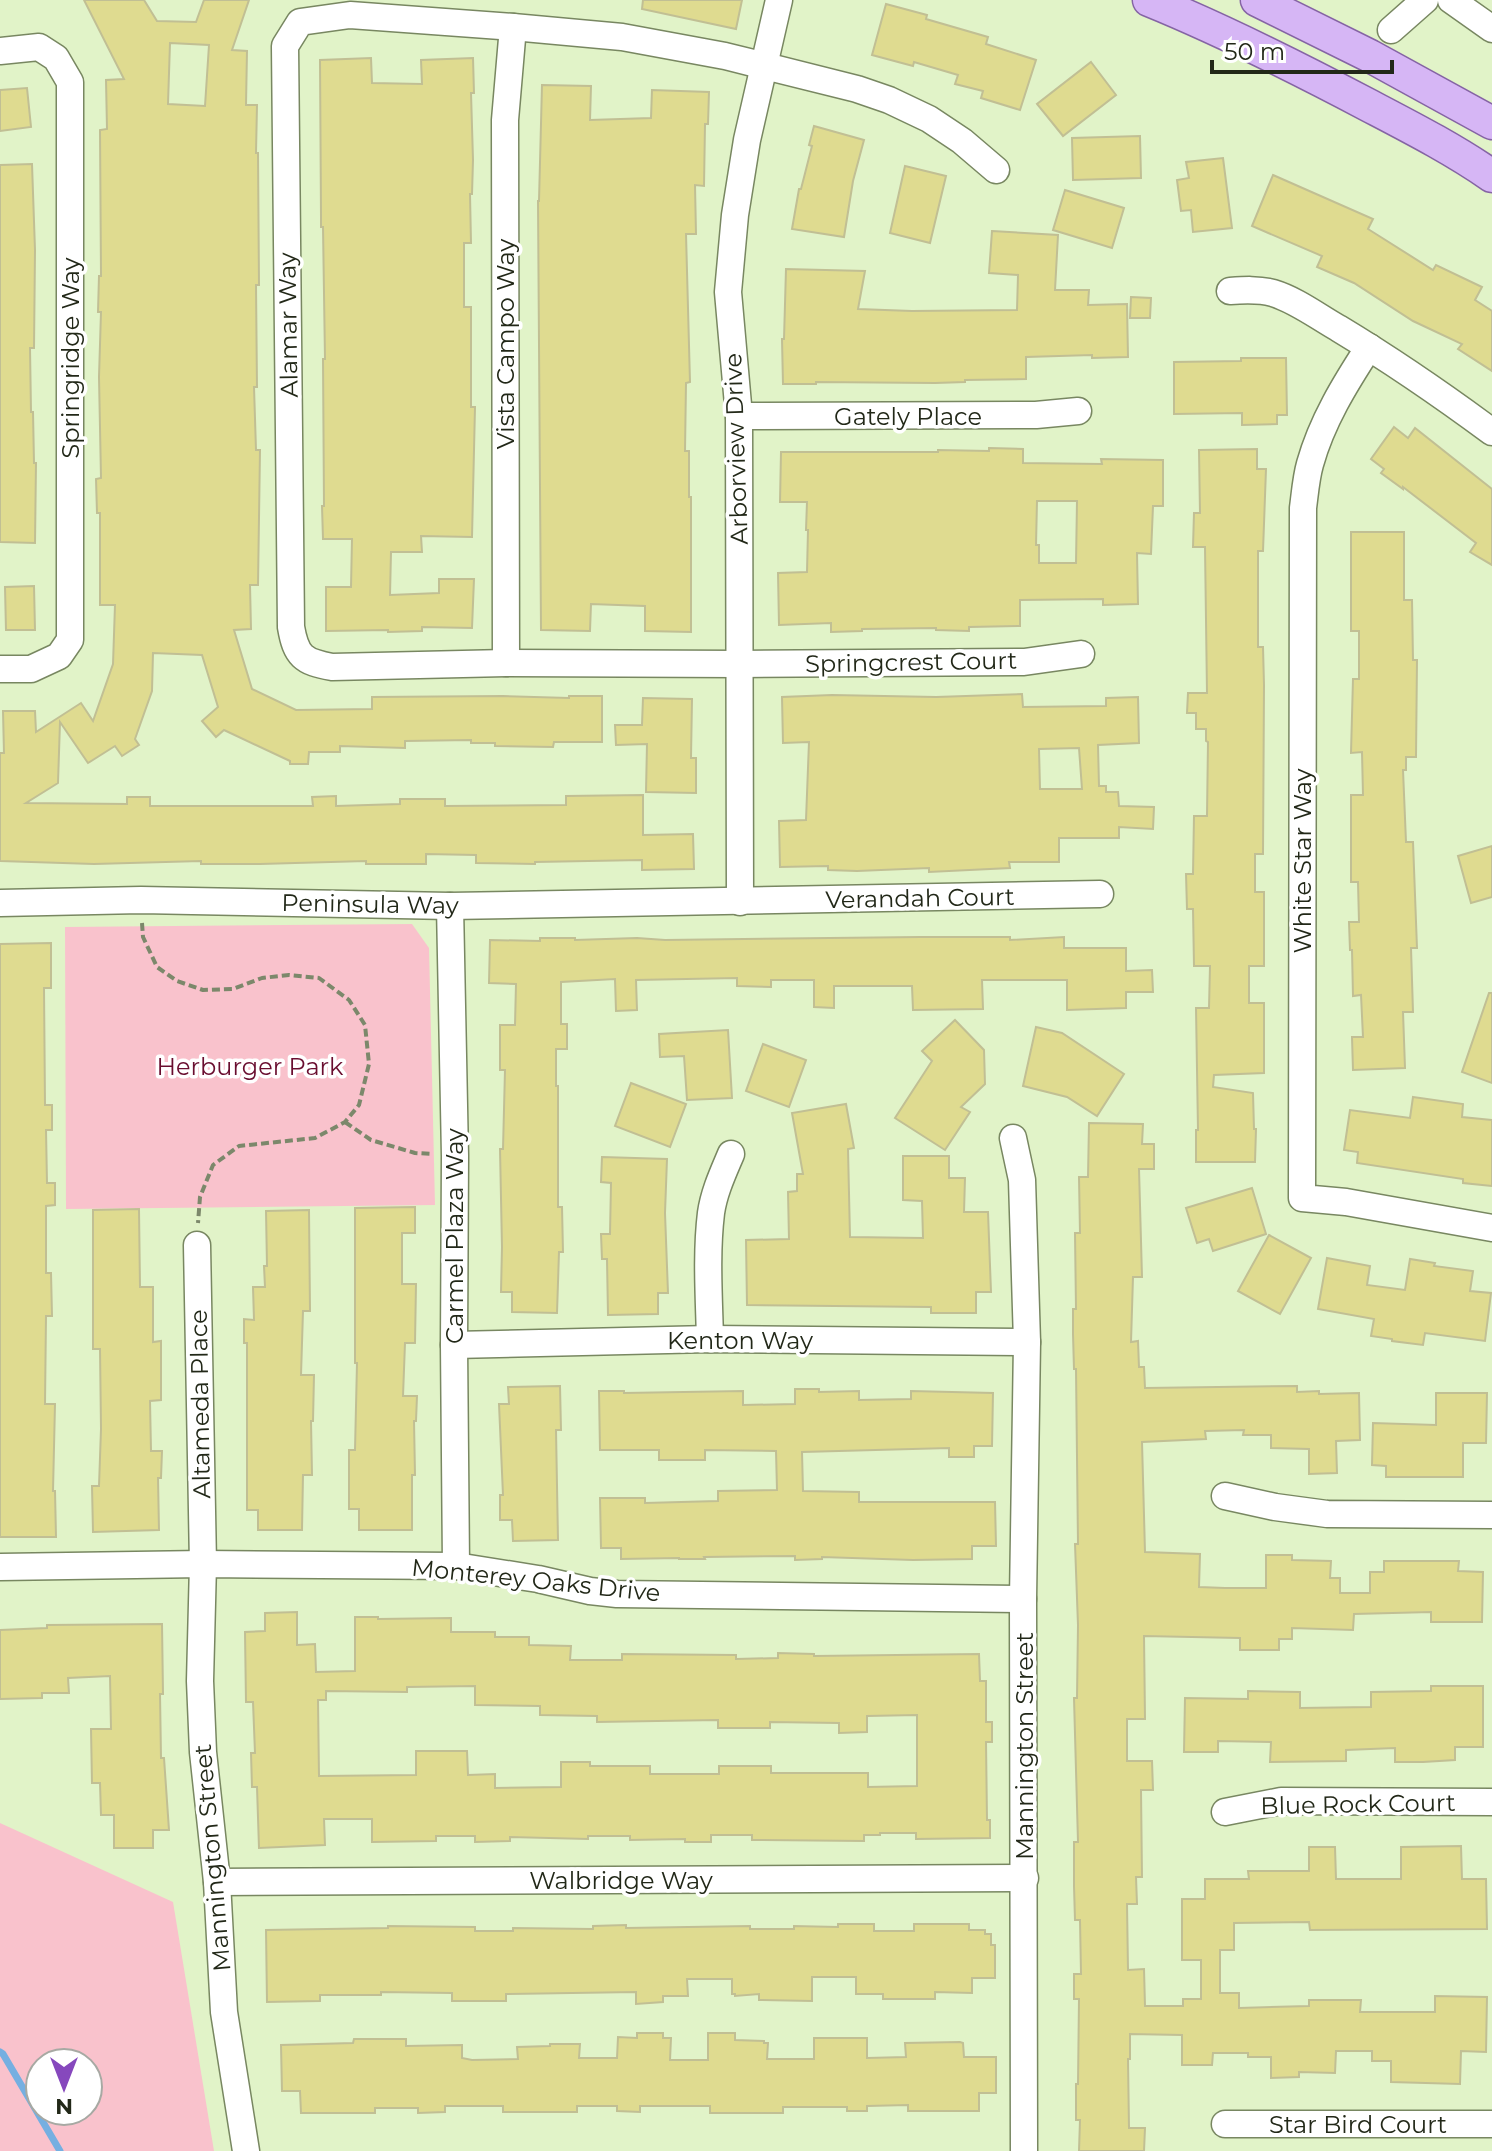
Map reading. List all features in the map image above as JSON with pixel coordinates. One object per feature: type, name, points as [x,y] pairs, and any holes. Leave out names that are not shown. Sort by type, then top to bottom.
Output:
[{"type":"main road","points":[[1149,0],[1350,95],[1462,155],[1492,176]]},
{"type":"main road","points":[[1257,0],[1370,56],[1492,123]]},
{"type":"street","name":"Arborview Drive","points":[[740,902],[739,416],[728,292],[735,215],[745,155],[779,0]]},
{"type":"street","points":[[1391,30],[1425,0]]},
{"type":"street","points":[[1451,0],[1492,29]]},
{"type":"street","name":"Alamar Way","points":[[740,664],[506,663],[332,667],[301,657],[291,627],[285,46],[300,22],[350,15],[622,37],[764,65],[889,100],[929,119],[996,170]]},
{"type":"street","name":"Vista Campo Way","points":[[506,663],[505,120],[513,27]]},
{"type":"street","name":"Springridge Way","points":[[0,51],[39,47],[56,58],[70,82],[70,640],[59,656],[31,669],[0,669]]},
{"type":"street","points":[[1230,291],[1269,292],[1289,299],[1369,347],[1492,432]]},
{"type":"street","name":"White Star Way","points":[[1369,347],[1329,411],[1309,467],[1303,508],[1302,1198],[1346,1202],[1492,1228]]},
{"type":"street","name":"Gately Place","points":[[739,416],[1036,415],[1078,411]]},
{"type":"street","name":"Springcrest Court","points":[[740,664],[1024,662],[1081,654]]},
{"type":"street","name":"Verandah Court","points":[[740,902],[1100,894]]},
{"type":"street","name":"Peninsula Way","points":[[0,903],[141,900],[450,906],[740,902]]},
{"type":"street","name":"Carmel Plaza Way","points":[[450,906],[455,1156],[456,1566]]},
{"type":"street","name":"Mannington Street","points":[[1013,1138],[1022,1180],[1027,1342],[1023,1599],[1024,2151]]},
{"type":"street","points":[[710,1339],[711,1211],[731,1154]]},
{"type":"street","name":"Altameda Place","points":[[197,1245],[203,1564]]},
{"type":"street","name":"Kenton Way","points":[[454,1345],[710,1339],[1027,1342]]},
{"type":"street","points":[[1225,1496],[1327,1514],[1492,1515]]},
{"type":"street","name":"Mannington Street","points":[[203,1564],[200,1681],[203,1752],[217,1882],[224,2012],[246,2151]]},
{"type":"street","name":"Monterey Oaks Drive","points":[[0,1567],[203,1564],[456,1566],[617,1594],[1023,1599]]},
{"type":"street","name":"Blue Rock Court","points":[[1225,1812],[1281,1801],[1492,1802]]},
{"type":"street","name":"Walbridge Way","points":[[217,1882],[1025,1878]]},
{"type":"street","name":"Star Bird Court","points":[[1225,2124],[1492,2124]]},
{"type":"path","points":[[141,900],[143,937],[157,967],[177,981],[203,990],[233,989],[262,978],[289,975],[319,978],[349,1000],[365,1025],[369,1064],[359,1105],[345,1122],[315,1138],[239,1146],[213,1165],[200,1197],[197,1245]]},
{"type":"path","points":[[345,1122],[371,1140],[415,1153],[455,1156]]},
{"type":"green space","name":"Herburger Park","points":[[412,924],[429,948],[435,1205],[66,1209],[65,927]]},
{"type":"green space","points":[[0,1823],[173,1902],[214,2151],[0,2151]]},
{"type":"building","points":[[84,0],[144,0],[157,21],[196,22],[204,0],[249,0],[232,50],[247,51],[246,105],[257,105],[259,285],[256,285],[257,387],[254,387],[256,450],[260,450],[258,585],[250,585],[251,629],[234,630],[252,689],[296,710],[372,709],[372,697],[602,696],[602,742],[554,742],[553,747],[495,746],[495,743],[471,743],[471,740],[405,741],[405,748],[340,746],[340,752],[309,752],[308,764],[290,764],[290,761],[224,730],[216,737],[202,721],[218,707],[202,655],[153,653],[152,691],[135,739],[139,745],[122,756],[115,746],[88,763],[60,722],[58,783],[26,803],[127,804],[127,797],[150,797],[150,806],[313,806],[312,797],[336,796],[336,806],[400,804],[400,799],[445,799],[445,806],[566,805],[566,796],[643,795],[643,835],[693,834],[694,869],[642,870],[642,860],[476,863],[476,855],[426,854],[426,864],[366,864],[366,861],[94,864],[0,861],[3,711],[35,711],[36,732],[81,703],[93,721],[113,664],[115,605],[100,605],[100,513],[97,513],[96,479],[101,478],[101,312],[98,312],[101,276],[100,130],[107,129],[106,80],[124,79]],"holes":[[[170,43],[209,45],[205,106],[168,104]]]},
{"type":"building","points":[[643,0],[742,0],[736,29],[642,9]]},
{"type":"building","points":[[886,4],[988,37],[986,44],[1036,60],[1020,110],[981,98],[983,91],[955,84],[958,75],[914,62],[913,66],[872,55]]},
{"type":"building","points":[[371,58],[372,83],[422,84],[421,60],[473,58],[471,243],[464,243],[464,307],[471,307],[471,407],[475,407],[472,537],[421,536],[422,552],[391,552],[390,595],[439,593],[439,579],[474,579],[472,628],[326,631],[326,587],[351,587],[352,539],[323,539],[325,359],[320,60]]},
{"type":"building","points":[[1091,62],[1116,95],[1063,136],[1037,104]]},
{"type":"building","points":[[542,85],[591,86],[590,120],[651,118],[652,90],[709,92],[704,186],[695,185],[696,234],[686,234],[690,382],[686,383],[685,451],[689,451],[691,497],[691,632],[645,631],[645,606],[591,604],[590,631],[541,630],[538,201]]},
{"type":"building","points":[[27,88],[31,127],[0,131],[0,90]]},
{"type":"building","points":[[814,126],[864,140],[853,181],[844,237],[792,229]]},
{"type":"building","points":[[1140,136],[1141,178],[1073,180],[1072,138]]},
{"type":"building","points":[[1223,158],[1232,228],[1193,232],[1191,210],[1181,211],[1177,180],[1189,178],[1186,162]]},
{"type":"building","points":[[32,164],[34,348],[30,348],[36,463],[35,543],[0,542],[0,165]]},
{"type":"building","points":[[905,166],[946,176],[930,243],[890,233]]},
{"type":"building","points":[[1273,175],[1373,219],[1368,229],[1433,270],[1436,265],[1482,287],[1475,300],[1492,311],[1492,371],[1458,349],[1462,344],[1413,321],[1354,283],[1317,267],[1322,256],[1252,226]]},
{"type":"building","points":[[1065,190],[1124,208],[1112,248],[1053,230]]},
{"type":"building","points":[[992,231],[1058,235],[1055,290],[1089,290],[1088,305],[1127,304],[1128,357],[1026,357],[1026,379],[783,384],[786,269],[865,271],[858,309],[1017,310],[1018,275],[989,273]]},
{"type":"building","points":[[1131,297],[1151,298],[1150,318],[1130,318]]},
{"type":"building","points":[[1241,358],[1286,358],[1287,415],[1277,415],[1277,424],[1242,425],[1242,413],[1174,414],[1174,362],[1241,361]]},
{"type":"building","points":[[1394,427],[1408,438],[1415,428],[1492,489],[1492,565],[1470,552],[1476,543],[1381,473],[1384,469],[1371,459]]},
{"type":"building","points":[[989,448],[1023,449],[1023,463],[1102,464],[1101,459],[1163,460],[1163,506],[1153,506],[1151,554],[1137,553],[1138,604],[1103,605],[1103,599],[1020,600],[1020,626],[969,627],[969,631],[936,628],[831,632],[831,623],[779,625],[778,573],[807,572],[808,530],[807,502],[780,502],[781,452],[989,451]],"holes":[[[1037,501],[1077,501],[1076,563],[1039,563],[1039,545],[1036,545]]]},
{"type":"building","points":[[1257,449],[1257,469],[1266,469],[1263,551],[1258,551],[1258,647],[1263,647],[1264,685],[1263,854],[1255,854],[1255,892],[1264,892],[1264,966],[1249,966],[1249,1003],[1264,1003],[1264,1073],[1214,1075],[1213,1087],[1253,1093],[1255,1162],[1196,1162],[1196,1008],[1209,1008],[1210,966],[1194,966],[1193,909],[1187,909],[1186,874],[1193,874],[1194,816],[1207,816],[1206,729],[1196,729],[1196,713],[1187,713],[1188,693],[1207,693],[1205,547],[1193,547],[1194,513],[1200,513],[1199,450]]},
{"type":"building","points":[[1351,532],[1404,532],[1404,600],[1412,600],[1413,660],[1417,660],[1416,757],[1406,757],[1406,770],[1403,770],[1406,842],[1413,842],[1417,948],[1411,948],[1413,1012],[1403,1012],[1405,1068],[1353,1070],[1352,1037],[1363,1037],[1361,995],[1353,996],[1350,950],[1349,922],[1359,922],[1358,882],[1351,882],[1351,795],[1363,795],[1362,752],[1351,753],[1353,679],[1359,679],[1359,631],[1351,631]]},
{"type":"building","points":[[34,586],[35,630],[6,630],[5,587]]},
{"type":"building","points":[[1022,694],[1023,707],[1106,706],[1106,698],[1138,697],[1139,743],[1098,745],[1099,786],[1106,786],[1106,792],[1118,792],[1119,806],[1154,807],[1153,829],[1119,827],[1119,838],[1059,838],[1059,862],[1009,862],[1010,868],[929,872],[929,868],[857,871],[828,870],[828,866],[780,867],[779,821],[806,820],[809,742],[783,743],[782,697]],"holes":[[[1079,748],[1082,789],[1040,789],[1039,749]]]},
{"type":"building","points":[[643,698],[692,699],[691,758],[696,758],[696,793],[646,792],[647,744],[616,745],[615,725],[642,725]]},
{"type":"building","points":[[1492,846],[1492,897],[1471,903],[1458,856]]},
{"type":"building","points":[[1010,937],[1010,940],[1064,937],[1064,948],[1126,948],[1126,971],[1152,970],[1153,992],[1126,992],[1126,1008],[1067,1010],[1067,980],[982,980],[983,1009],[913,1010],[912,986],[834,986],[834,1008],[814,1007],[814,980],[771,980],[771,987],[737,986],[737,978],[636,980],[637,1010],[616,1011],[615,979],[561,982],[561,1024],[567,1024],[567,1049],[556,1049],[558,1207],[562,1207],[563,1252],[559,1252],[557,1313],[512,1312],[512,1292],[501,1292],[500,1149],[503,1149],[505,1070],[500,1070],[500,1025],[515,1025],[516,984],[489,983],[490,940]]},
{"type":"building","points":[[51,943],[51,988],[44,988],[45,1105],[52,1105],[52,1130],[46,1130],[47,1183],[55,1183],[55,1205],[46,1206],[46,1273],[51,1273],[52,1316],[46,1316],[45,1404],[55,1404],[53,1491],[56,1537],[0,1537],[0,944]]},
{"type":"building","points":[[1489,993],[1492,993],[1492,1083],[1462,1072]]},
{"type":"building","points":[[955,1020],[984,1050],[985,1084],[961,1107],[970,1112],[945,1150],[895,1118],[932,1061],[922,1051]]},
{"type":"building","points":[[1036,1027],[1062,1033],[1124,1074],[1097,1116],[1067,1097],[1023,1086]]},
{"type":"building","points":[[728,1030],[732,1098],[687,1100],[684,1056],[660,1057],[659,1034]]},
{"type":"building","points":[[763,1044],[806,1060],[789,1107],[746,1091]]},
{"type":"building","points":[[631,1083],[686,1104],[670,1147],[615,1126]]},
{"type":"building","points":[[1413,1097],[1463,1104],[1462,1117],[1492,1120],[1492,1186],[1357,1163],[1358,1152],[1344,1150],[1350,1110],[1410,1118]]},
{"type":"building","points":[[846,1104],[854,1148],[848,1149],[850,1237],[923,1238],[922,1201],[903,1200],[903,1156],[949,1156],[949,1178],[965,1178],[964,1212],[988,1212],[991,1292],[976,1292],[976,1313],[931,1313],[931,1307],[747,1305],[746,1240],[789,1239],[788,1192],[797,1191],[797,1174],[803,1174],[792,1113]]},
{"type":"building","points":[[1089,1123],[1143,1124],[1142,1144],[1154,1144],[1154,1169],[1139,1169],[1142,1277],[1133,1277],[1131,1342],[1138,1341],[1139,1367],[1144,1367],[1145,1388],[1297,1386],[1297,1392],[1359,1393],[1360,1440],[1336,1441],[1337,1473],[1309,1474],[1309,1449],[1271,1448],[1271,1435],[1243,1435],[1244,1430],[1205,1431],[1206,1439],[1142,1442],[1145,1552],[1200,1554],[1199,1587],[1266,1588],[1266,1555],[1292,1555],[1292,1560],[1331,1561],[1330,1578],[1340,1578],[1340,1593],[1370,1593],[1370,1572],[1384,1572],[1384,1561],[1459,1561],[1458,1571],[1483,1572],[1482,1622],[1431,1622],[1431,1612],[1354,1614],[1353,1630],[1292,1628],[1292,1639],[1279,1639],[1279,1650],[1240,1650],[1240,1638],[1144,1636],[1145,1719],[1127,1719],[1127,1761],[1152,1761],[1153,1790],[1141,1790],[1142,1877],[1136,1877],[1137,1904],[1127,1904],[1128,1970],[1144,1969],[1145,2006],[1183,2006],[1183,1999],[1201,1999],[1201,1960],[1182,1960],[1182,1899],[1205,1899],[1205,1879],[1249,1879],[1248,1871],[1309,1871],[1309,1847],[1335,1847],[1336,1879],[1401,1879],[1401,1847],[1461,1846],[1462,1879],[1486,1879],[1487,1929],[1310,1930],[1309,1922],[1234,1923],[1234,1950],[1220,1950],[1220,1993],[1239,1993],[1239,2008],[1309,2006],[1309,2000],[1361,2000],[1360,2012],[1435,2012],[1435,1996],[1487,1997],[1486,2052],[1461,2051],[1460,2084],[1391,2082],[1391,2061],[1372,2061],[1372,2051],[1336,2051],[1335,2073],[1299,2072],[1299,2077],[1271,2078],[1271,2057],[1248,2057],[1248,2053],[1213,2053],[1212,2065],[1182,2065],[1182,2035],[1130,2034],[1129,2128],[1145,2128],[1144,2151],[1079,2151],[1076,2084],[1079,1999],[1074,1999],[1074,1974],[1081,1974],[1080,1920],[1075,1920],[1074,1886],[1074,1842],[1078,1842],[1074,1698],[1077,1698],[1078,1625],[1075,1544],[1078,1544],[1073,1309],[1076,1309],[1075,1233],[1080,1233],[1079,1177],[1088,1177]]},
{"type":"building","points":[[602,1157],[667,1159],[665,1213],[668,1293],[658,1293],[658,1314],[608,1315],[607,1259],[602,1259],[601,1234],[610,1234],[611,1183],[601,1182]]},
{"type":"building","points":[[1252,1188],[1266,1234],[1213,1251],[1209,1239],[1197,1243],[1186,1208]]},
{"type":"building","points":[[415,1207],[415,1233],[402,1233],[402,1284],[416,1284],[415,1343],[405,1343],[403,1396],[417,1396],[412,1530],[359,1530],[359,1509],[349,1509],[349,1450],[355,1450],[357,1363],[355,1208]]},
{"type":"building","points":[[139,1209],[140,1287],[153,1287],[153,1342],[161,1341],[161,1400],[150,1401],[151,1451],[162,1451],[161,1478],[158,1478],[159,1530],[93,1532],[92,1486],[99,1486],[101,1429],[100,1349],[93,1349],[93,1210]]},
{"type":"building","points":[[309,1210],[310,1311],[303,1311],[301,1375],[314,1375],[312,1475],[303,1475],[302,1530],[258,1530],[258,1510],[247,1510],[247,1343],[244,1343],[244,1319],[254,1320],[253,1287],[265,1287],[266,1211]]},
{"type":"building","points":[[1269,1235],[1311,1258],[1280,1314],[1238,1291]]},
{"type":"building","points":[[1327,1258],[1370,1266],[1367,1285],[1405,1290],[1410,1259],[1473,1271],[1470,1291],[1491,1293],[1485,1341],[1425,1333],[1423,1345],[1392,1341],[1371,1336],[1374,1319],[1318,1309]]},
{"type":"building","points":[[560,1386],[561,1430],[556,1430],[558,1540],[513,1541],[512,1520],[500,1520],[500,1495],[503,1495],[499,1404],[509,1404],[508,1387]]},
{"type":"building","points":[[795,1389],[859,1391],[859,1400],[911,1399],[911,1391],[993,1393],[992,1446],[974,1446],[974,1457],[949,1457],[949,1448],[802,1452],[803,1491],[859,1492],[859,1502],[995,1502],[996,1546],[972,1546],[972,1559],[913,1560],[822,1557],[795,1560],[795,1556],[621,1559],[621,1548],[601,1548],[600,1498],[645,1498],[645,1503],[718,1501],[718,1491],[777,1490],[776,1451],[705,1450],[705,1460],[659,1460],[659,1450],[600,1450],[599,1391],[743,1391],[743,1405],[795,1404]]},
{"type":"building","points":[[1436,1393],[1487,1393],[1486,1443],[1463,1443],[1463,1477],[1386,1477],[1386,1466],[1372,1465],[1373,1423],[1436,1425]]},
{"type":"building","points":[[297,1612],[297,1645],[315,1644],[316,1672],[355,1671],[355,1617],[451,1618],[451,1632],[495,1632],[495,1637],[529,1637],[529,1645],[571,1646],[570,1660],[622,1660],[622,1654],[736,1655],[736,1659],[778,1658],[778,1653],[814,1656],[979,1654],[980,1681],[986,1681],[986,1722],[992,1722],[992,1742],[986,1742],[990,1838],[916,1839],[916,1833],[880,1833],[864,1835],[864,1841],[752,1840],[752,1835],[711,1835],[711,1842],[588,1836],[588,1839],[510,1837],[510,1841],[475,1842],[475,1836],[436,1836],[436,1841],[372,1842],[372,1819],[324,1819],[325,1845],[259,1848],[257,1787],[252,1787],[251,1753],[255,1753],[253,1702],[246,1702],[245,1632],[265,1631],[265,1613]],"holes":[[[475,1686],[475,1705],[540,1706],[540,1715],[597,1716],[597,1722],[718,1720],[718,1728],[770,1728],[770,1722],[839,1723],[839,1733],[867,1732],[867,1716],[917,1715],[917,1786],[868,1787],[868,1773],[771,1773],[771,1766],[719,1766],[719,1774],[650,1774],[650,1766],[590,1766],[590,1762],[561,1762],[561,1787],[495,1788],[495,1774],[468,1775],[467,1751],[416,1751],[416,1775],[319,1776],[318,1700],[326,1700],[326,1691],[407,1692],[407,1687]]]},
{"type":"building","points":[[162,1624],[161,1758],[164,1758],[169,1830],[153,1830],[153,1848],[114,1848],[114,1815],[101,1815],[100,1783],[92,1783],[91,1729],[111,1729],[110,1676],[68,1678],[69,1693],[42,1693],[42,1698],[0,1699],[0,1630],[47,1628],[47,1625]]},
{"type":"building","points":[[1431,1686],[1483,1686],[1483,1747],[1455,1747],[1455,1760],[1423,1762],[1395,1762],[1395,1748],[1346,1750],[1346,1761],[1270,1762],[1271,1742],[1218,1741],[1218,1752],[1184,1752],[1185,1698],[1248,1699],[1248,1691],[1300,1692],[1300,1708],[1371,1707],[1371,1692],[1431,1691]]},
{"type":"building","points":[[838,1924],[874,1924],[874,1931],[914,1931],[914,1924],[969,1924],[969,1930],[985,1930],[985,1934],[991,1934],[991,1945],[995,1945],[995,1978],[972,1978],[972,1993],[935,1992],[935,1999],[883,1999],[883,1994],[856,1994],[856,1977],[812,1977],[812,2001],[759,2000],[759,1994],[735,1996],[732,1994],[732,1979],[687,1979],[688,1996],[663,1996],[663,2002],[636,2004],[636,1992],[506,1994],[506,2001],[452,2001],[452,1993],[381,1992],[381,1995],[320,1995],[320,2001],[267,2002],[266,1930],[388,1926],[475,1927],[475,1931],[513,1931],[513,1928],[593,1929],[593,1926],[626,1925],[626,1928],[750,1926],[750,1929],[794,1929],[794,1926],[838,1927]]},
{"type":"building","points":[[637,2033],[663,2033],[663,2038],[671,2038],[670,2060],[708,2060],[708,2033],[735,2033],[735,2040],[764,2041],[768,2043],[767,2059],[814,2059],[814,2038],[867,2038],[867,2058],[906,2057],[905,2043],[960,2042],[963,2043],[964,2057],[996,2057],[996,2093],[979,2093],[979,2111],[908,2111],[908,2105],[867,2106],[867,2111],[847,2111],[847,2107],[783,2107],[783,2113],[710,2113],[710,2106],[640,2106],[640,2112],[617,2111],[617,2106],[577,2106],[577,2112],[503,2112],[503,2106],[445,2106],[445,2112],[418,2113],[418,2108],[375,2108],[375,2113],[301,2113],[300,2091],[282,2091],[281,2045],[353,2043],[354,2039],[406,2039],[406,2046],[462,2045],[462,2058],[472,2060],[518,2059],[517,2047],[580,2044],[579,2058],[617,2058],[618,2037],[637,2038]]},
{"type":"waterway","points":[[0,2052],[60,2151]]}]
